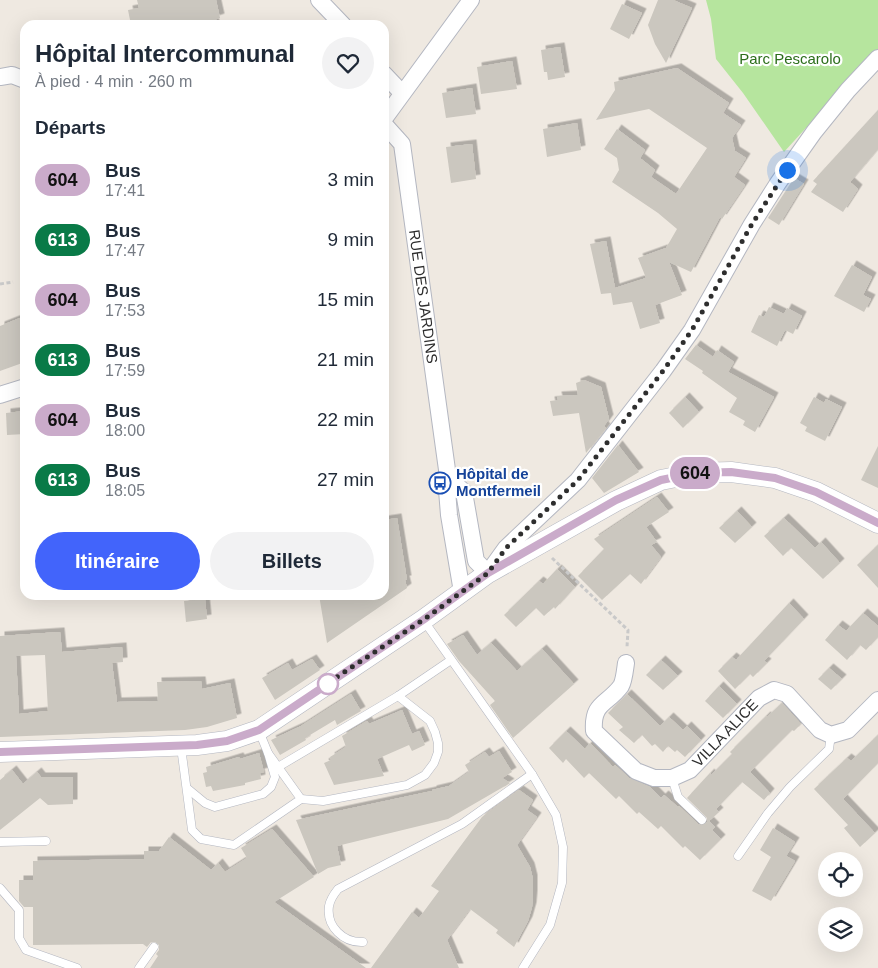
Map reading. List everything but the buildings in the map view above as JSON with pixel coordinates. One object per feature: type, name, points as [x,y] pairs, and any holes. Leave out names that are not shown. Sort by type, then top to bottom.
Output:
[{"type":"street","points":[[320,0],[338,20]]},
{"type":"street","points":[[389,111],[471,0]]},
{"type":"street","points":[[535,540],[692,330],[752,224],[814,132],[848,90],[878,58]]},
{"type":"street","points":[[0,77],[12,75],[20,78]]},
{"type":"street","points":[[389,79],[402,93]]},
{"type":"street","name":"RUE DES JARDINS","points":[[389,130],[402,144],[448,483],[449,515],[462,592]]},
{"type":"street","points":[[0,395],[20,389]]},
{"type":"street","points":[[0,752],[197,745],[227,741],[259,730],[423,620],[535,540],[661,480],[696,473],[731,472],[775,478],[816,492],[878,523]]},
{"type":"street","points":[[448,483],[464,492],[476,561],[488,573]]},
{"type":"street","points":[[626,663],[622,685],[602,704],[593,718],[594,731],[636,771],[654,778],[672,778]]},
{"type":"street","name":"VILLA ALICE","points":[[672,778],[690,770],[759,698],[774,690],[786,694],[820,730],[831,735]]},
{"type":"street","points":[[831,735],[848,730],[878,700]]},
{"type":"lane","points":[[423,620],[532,774],[556,815],[563,847],[562,883],[550,925],[523,968]]},
{"type":"lane","points":[[278,767],[398,696],[451,660]]},
{"type":"lane","points":[[181,745],[192,830],[202,839],[234,844],[301,799],[323,801],[407,785],[425,775],[434,763],[438,752],[435,732],[430,721],[398,696]]},
{"type":"lane","points":[[188,789],[204,803],[215,807],[263,794],[271,787],[275,777],[259,730]]},
{"type":"lane","points":[[738,856],[768,813],[790,787],[829,749],[831,735]]},
{"type":"lane","points":[[268,753],[301,799]]},
{"type":"lane","points":[[363,942],[353,942],[335,931],[329,906],[338,888],[462,824],[532,774]]},
{"type":"lane","points":[[672,778],[678,797],[702,820]]},
{"type":"lane","points":[[0,852],[2,842],[46,842]]},
{"type":"lane","points":[[0,888],[19,910],[18,938],[26,950],[77,968]]},
{"type":"lane","points":[[139,968],[154,947]]},
{"type":"path","points":[[0,284],[14,282]]},
{"type":"path","points":[[535,540],[628,630],[626,663]]},
{"type":"green space","name":"Parc Pescarolo","points":[[706,0],[878,0],[878,49],[784,152],[743,93],[716,59],[711,19]]},
{"type":"bus line","name":"604","points":[[0,752],[197,745],[227,741],[259,730],[423,620],[488,573],[616,500],[661,480],[696,473],[731,472],[775,478],[816,492],[878,523]]},
{"type":"place","name":"Hôpital de Montfermeil","points":[[440,483]]},
{"type":"route","points":[[328,684],[325,685],[423,620],[488,573],[506,548],[578,480],[663,371],[692,330],[752,224],[787,170]]}]
